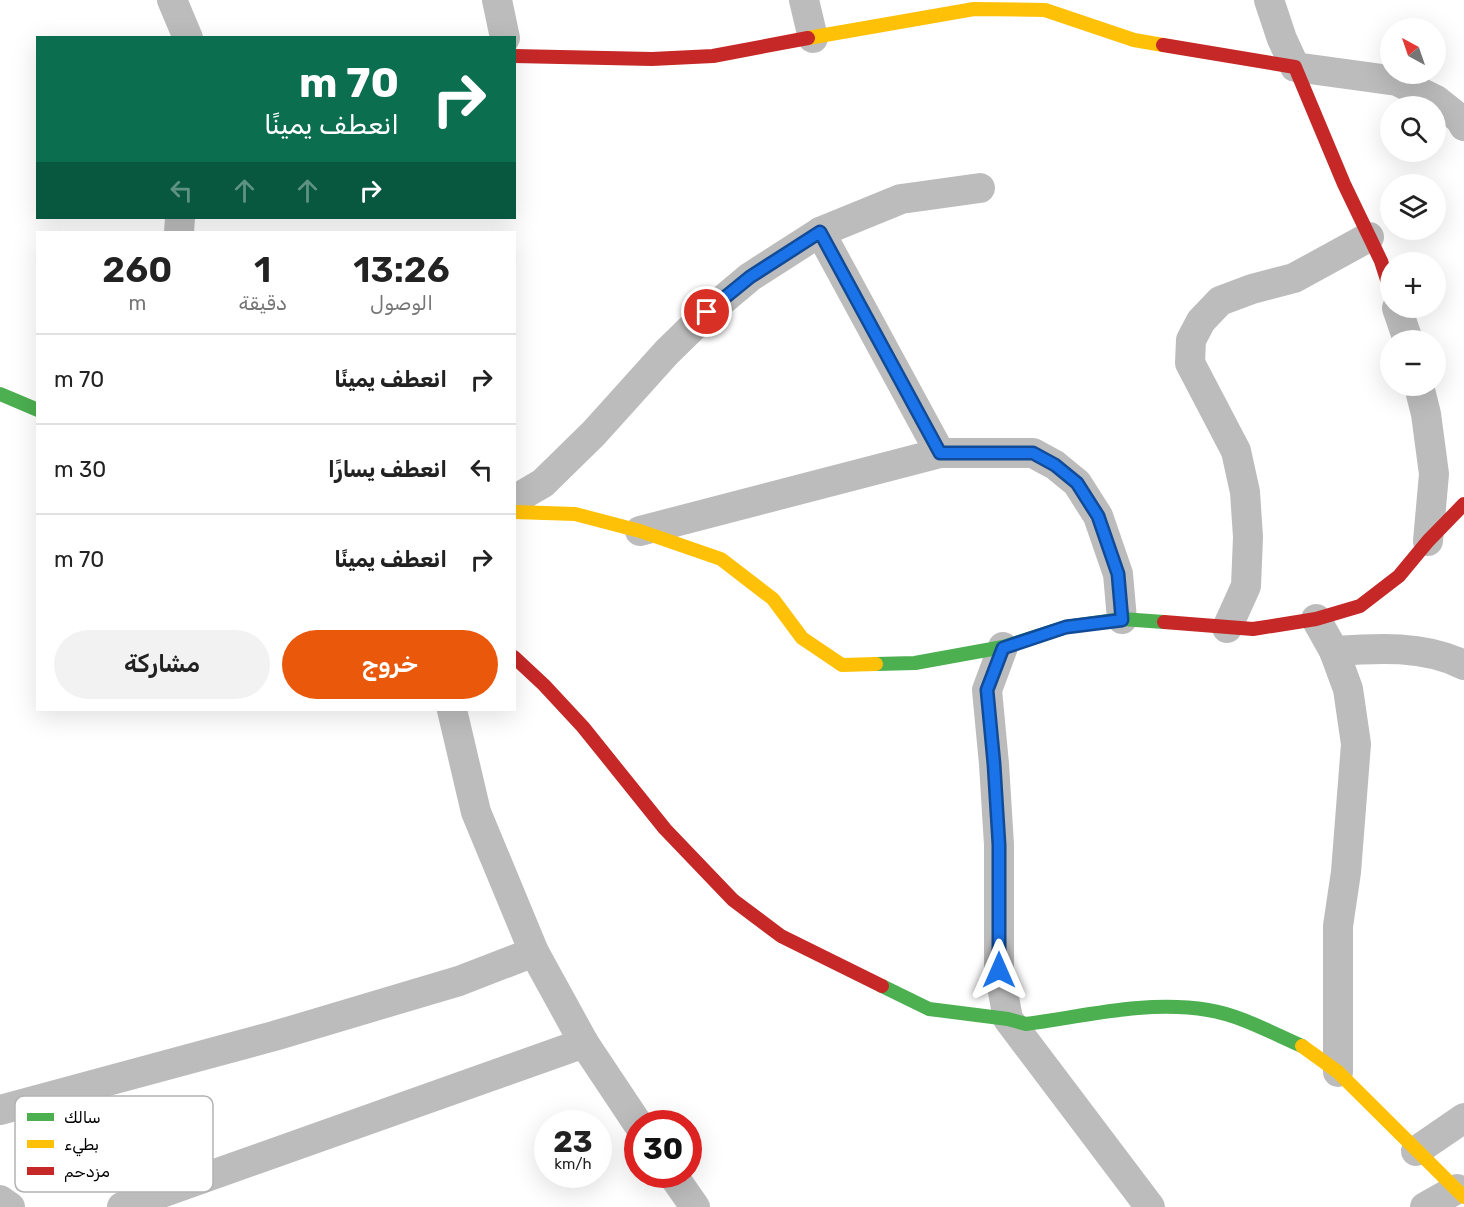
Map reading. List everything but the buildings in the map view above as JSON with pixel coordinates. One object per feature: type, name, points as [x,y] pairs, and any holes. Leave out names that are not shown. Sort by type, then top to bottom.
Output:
[{"type":"street","points":[[172,0],[187,36]]},
{"type":"street","points":[[497,0],[505,36]]},
{"type":"street","points":[[804,0],[813,38]]},
{"type":"street","points":[[1269,0],[1282,39],[1344,184],[1380,259]]},
{"type":"street","points":[[516,56],[652,59],[713,56],[886,23],[974,9],[1045,10],[1134,40],[1295,67],[1397,81],[1436,100],[1460,119],[1464,126]]},
{"type":"street","points":[[516,499],[543,483],[594,433],[667,352],[707,312],[750,277],[820,232],[902,199],[980,188]]},
{"type":"street","points":[[820,232],[940,453]]},
{"type":"street","points":[[1227,628],[1246,585],[1248,537],[1245,492],[1236,451],[1190,363],[1191,340],[1201,321],[1220,301],[1252,289],[1294,278],[1369,237]]},
{"type":"street","points":[[0,394],[36,409]]},
{"type":"street","points":[[1422,396],[1434,474],[1428,541]]},
{"type":"street","points":[[640,531],[940,453],[1033,453],[1055,465],[1077,483],[1098,516],[1118,574],[1122,620]]},
{"type":"street","points":[[516,512],[575,514],[640,531],[721,559],[773,598],[802,638],[842,665],[915,663],[1003,648],[1066,627],[1122,620],[1253,629],[1316,619],[1360,606],[1399,576],[1428,541],[1464,504]]},
{"type":"street","points":[[1316,619],[1334,651],[1348,689],[1356,744],[1346,872],[1338,926],[1338,1072]]},
{"type":"street","points":[[1003,648],[987,690],[999,845],[999,970],[1008,1019],[1150,1207]]},
{"type":"street","points":[[1334,651],[1380,648],[1430,653],[1464,664]]},
{"type":"street","points":[[516,659],[584,728],[665,829],[695,861],[733,900],[781,936],[929,1009],[1008,1019],[1026,1024],[1153,1006],[1209,1010],[1250,1023],[1302,1046],[1338,1072],[1460,1193],[1425,1207]]},
{"type":"street","points":[[452,711],[476,812],[534,952],[584,1043],[629,1110]]},
{"type":"street","points":[[52,1096],[274,1036],[459,981],[534,952]]},
{"type":"street","points":[[213,1175],[584,1043]]},
{"type":"street","points":[[0,1110],[15,1106]]},
{"type":"street","points":[[1416,1150],[1464,1118]]},
{"type":"street","points":[[682,1188],[695,1207]]},
{"type":"street","points":[[122,1207],[164,1192]]},
{"type":"street","points":[[0,1200],[10,1207]]},
{"type":"traffic: fast","points":[[0,394],[36,409]]},
{"type":"traffic: fast","points":[[876,664],[915,663],[1003,647],[1066,627],[1122,619],[1164,622]]},
{"type":"traffic: fast","points":[[882,986],[929,1009],[1008,1019],[1026,1024],[1139,1008],[1185,1007],[1208,1010],[1244,1020],[1302,1046]]},
{"type":"traffic: slow","points":[[808,38],[974,9],[1045,10],[1134,40],[1163,45]]},
{"type":"traffic: slow","points":[[516,512],[575,514],[640,531],[721,559],[773,599],[802,638],[842,665],[876,664]]},
{"type":"traffic: slow","points":[[1302,1046],[1338,1072],[1464,1197]]},
{"type":"traffic: jam","points":[[516,56],[652,59],[713,56],[808,38]]},
{"type":"traffic: jam","points":[[1163,45],[1295,67],[1344,184],[1380,259]]},
{"type":"traffic: jam","points":[[1164,622],[1253,629],[1316,619],[1360,606],[1399,576],[1428,541],[1464,504]]},
{"type":"traffic: jam","points":[[516,659],[583,727],[665,829],[733,900],[781,936],[882,986]]},
{"type":"route","points":[[707,312],[750,277],[820,232],[940,453],[1033,453],[1055,465],[1077,483],[1098,516],[1118,574],[1122,620],[1066,627],[1003,648],[987,690],[999,845],[999,970]]}]
